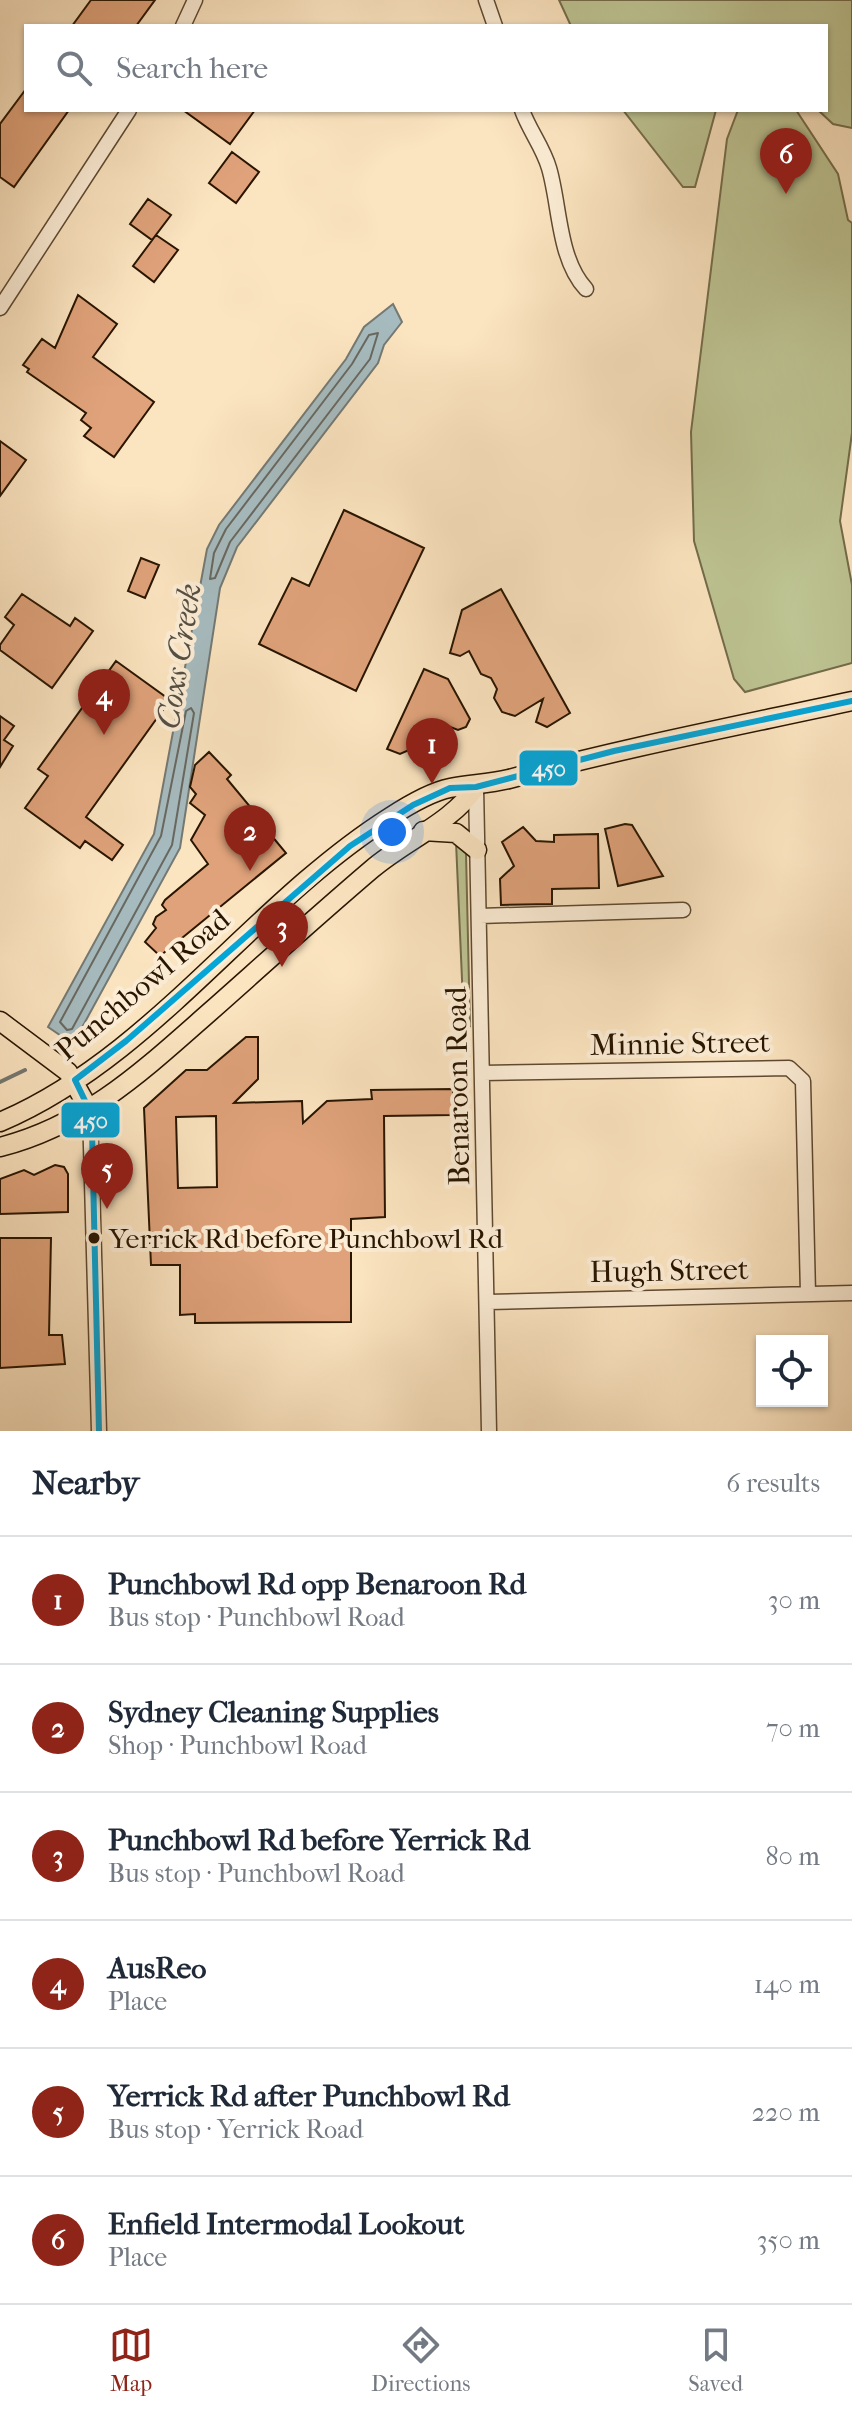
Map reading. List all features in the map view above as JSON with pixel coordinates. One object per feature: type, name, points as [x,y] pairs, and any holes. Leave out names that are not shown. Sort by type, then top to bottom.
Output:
[{"type":"main road","name":"Punchbowl Road","points":[[0,1122],[42,1102],[75,1080],[126,1041],[367,833],[435,794],[450,788],[476,787],[614,751],[852,701]]},
{"type":"main road","name":"Punchbowl Road","points":[[0,1147],[48,1133],[90,1111],[147,1068],[375,866],[422,831],[461,809],[476,787]]},
{"type":"main road","points":[[422,831],[456,833],[477,850]]},
{"type":"main road","points":[[0,1021],[55,1061],[75,1080],[90,1111]]},
{"type":"street","points":[[184,24],[195,0]]},
{"type":"street","points":[[486,0],[494,24]]},
{"type":"street","points":[[0,308],[128,112]]},
{"type":"street","points":[[523,112],[548,163],[574,268],[586,289]]},
{"type":"street","name":"Benaroon Road","points":[[476,787],[489,1431]]},
{"type":"street","points":[[480,916],[683,910]]},
{"type":"street","name":"Minnie Street","points":[[483,1073],[789,1068],[796,1072],[803,1081],[808,1294]]},
{"type":"street","points":[[90,1111],[99,1431]]},
{"type":"street","name":"Hugh Street","points":[[488,1302],[852,1293]]},
{"type":"green space","points":[[559,0],[852,0],[852,128],[833,124],[820,112],[828,112],[828,24],[570,24]]},
{"type":"green space","points":[[625,112],[715,112],[695,187],[683,187]]},
{"type":"green space","points":[[737,112],[797,112],[838,174],[848,220],[852,223],[852,433],[840,521],[852,585],[852,663],[745,692],[734,679],[694,541],[691,432],[727,139]]},
{"type":"green space","points":[[456,842],[466,853],[470,1026],[464,1025]]},
{"type":"water","points":[[393,304],[402,322],[384,345],[378,363],[237,547],[220,588],[180,848],[73,1044],[48,1027],[154,834],[207,549],[219,525],[346,359],[364,327]]},
{"type":"building","points":[[91,0],[155,0],[137,24],[73,24]]},
{"type":"building","points":[[24,92],[24,112],[68,112],[14,187],[0,177],[0,124]]},
{"type":"building","points":[[186,112],[254,112],[230,144]]},
{"type":"building","points":[[232,152],[259,172],[236,203],[209,183]]},
{"type":"building","points":[[148,199],[171,215],[152,240],[130,224]]},
{"type":"building","points":[[156,235],[178,250],[154,282],[133,266]]},
{"type":"building","points":[[78,295],[117,324],[93,357],[154,402],[114,457],[84,436],[91,428],[81,420],[86,413],[27,372],[29,369],[23,365],[42,339],[55,348]]},
{"type":"building","points":[[0,441],[26,460],[0,496]]},
{"type":"building","points":[[344,510],[424,548],[356,691],[259,644],[292,578],[309,586]]},
{"type":"building","points":[[141,558],[159,565],[145,598],[128,591]]},
{"type":"building","points":[[501,589],[570,713],[547,727],[536,722],[543,699],[515,716],[502,712],[494,698],[497,689],[491,678],[481,674],[469,651],[460,656],[450,653],[462,610]]},
{"type":"building","points":[[22,594],[70,626],[75,618],[93,631],[52,688],[0,650],[0,645],[14,625],[5,617]]},
{"type":"building","points":[[116,661],[170,700],[86,817],[123,845],[112,860],[85,841],[80,848],[25,808],[48,776],[38,769]]},
{"type":"building","points":[[424,669],[448,679],[470,719],[466,727],[458,730],[445,725],[439,737],[400,754],[387,749]]},
{"type":"building","points":[[0,716],[14,726],[4,740],[13,746],[0,767]]},
{"type":"building","points":[[209,752],[231,775],[227,779],[252,809],[239,819],[255,838],[266,829],[286,853],[160,956],[145,942],[156,928],[153,924],[156,917],[166,910],[162,905],[208,864],[191,840],[205,815],[190,803],[196,794],[190,787],[195,765]]},
{"type":"building","points":[[632,825],[663,876],[618,886],[605,829]]},
{"type":"building","points":[[523,827],[536,841],[554,842],[554,835],[598,834],[599,888],[552,889],[552,904],[501,905],[500,879],[514,866],[502,842]]},
{"type":"building","points":[[246,1037],[258,1037],[258,1079],[234,1103],[302,1101],[303,1123],[327,1101],[372,1099],[371,1090],[453,1089],[453,1115],[384,1116],[385,1217],[351,1219],[351,1322],[195,1323],[195,1314],[180,1315],[180,1265],[151,1265],[144,1108],[186,1070],[207,1070]],"holes":[[[216,1116],[217,1187],[178,1188],[176,1117]]]},
{"type":"building","points":[[55,1165],[64,1167],[68,1174],[68,1212],[0,1214],[0,1179],[24,1170],[34,1175]]},
{"type":"building","points":[[0,1238],[51,1238],[49,1335],[62,1335],[65,1364],[0,1368]]},
{"type":"waterway","name":"Coxs Creek","points":[[0,1082],[25,1070]]},
{"type":"transit line","name":"450","points":[[99,1431],[92,1131],[90,1111],[75,1080],[126,1041],[350,846],[413,805],[450,788],[476,787],[614,751],[852,701]]},
{"type":"place","name":"Enfield Intermodal Lookout","points":[[786,194]]},
{"type":"place","name":"AusReo","points":[[104,735]]},
{"type":"place","name":"Punchbowl Rd opp Benaroon Rd","points":[[432,784]]},
{"type":"place","name":"Sydney Cleaning Supplies","points":[[250,871]]},
{"type":"place","name":"Punchbowl Rd before Yerrick Rd","points":[[282,967]]},
{"type":"place","name":"Yerrick Rd after Punchbowl Rd","points":[[107,1209]]},
{"type":"place","name":"Yerrick Rd before Punchbowl Rd","points":[[94,1238]]}]
